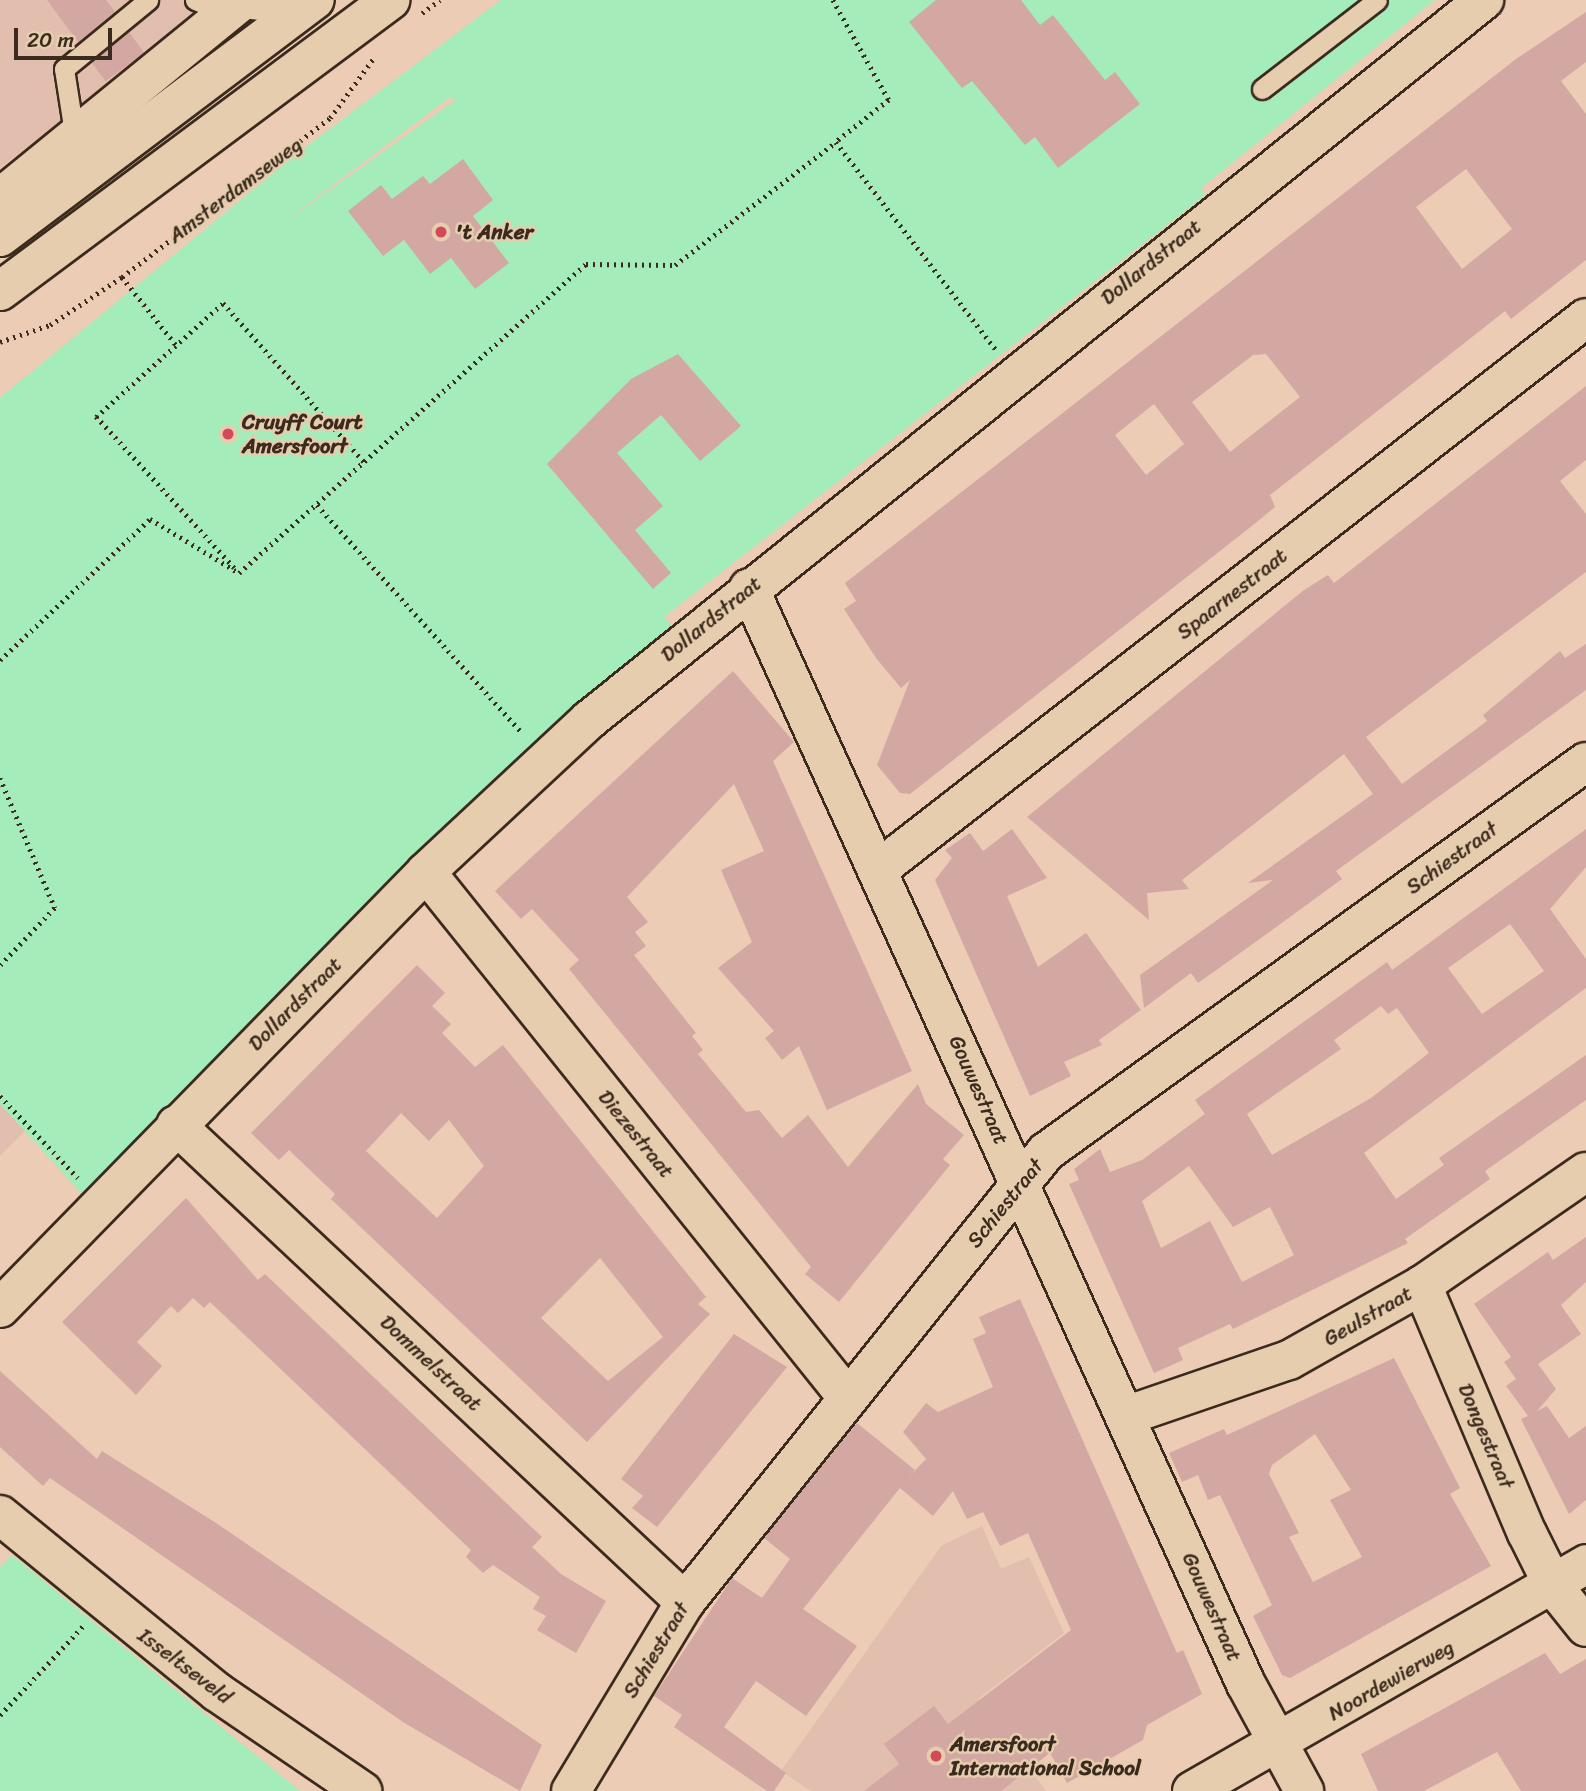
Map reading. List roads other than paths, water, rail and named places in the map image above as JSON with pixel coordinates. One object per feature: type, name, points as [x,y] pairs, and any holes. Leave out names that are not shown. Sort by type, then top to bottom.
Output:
[{"type":"street","name":"Dollardstraat","points":[[0,1308],[426,872],[546,760],[749,588],[1013,373],[1484,0]]},
{"type":"street","points":[[0,198],[75,139],[230,4],[310,3]]},
{"type":"street","points":[[0,237],[310,3]]},
{"type":"street","points":[[0,291],[119,196],[400,11]]},
{"type":"street","name":"Spaarnestraat","points":[[879,869],[1586,318]]},
{"type":"street","name":"Gouwestraat","points":[[749,588],[1278,1746],[1304,1791]]},
{"type":"street","name":"Schiestraat","points":[[571,1791],[685,1602],[1046,1152],[1586,762]]},
{"type":"street","name":"Diezestraat","points":[[426,872],[847,1397]]},
{"type":"street","name":"Dommelstraat","points":[[176,1125],[685,1602]]},
{"type":"street","name":"Geulstraat","points":[[1128,1415],[1289,1360],[1422,1285],[1586,1172]]},
{"type":"street","name":"Dongestraat","points":[[1422,1285],[1553,1587],[1586,1627]]},
{"type":"street","name":"Isseltseveld","points":[[5,1530],[362,1791]]},
{"type":"street","name":"Noordewierweg","points":[[1192,1791],[1278,1746],[1553,1587],[1586,1564]]},
{"type":"lane","points":[[75,139],[64,68],[148,0]]},
{"type":"lane","points":[[1262,89],[1377,0]]},
{"type":"place","name":"'t Anker","points":[[441,232]]},
{"type":"place","name":"Cruyff Court Amersfoort","points":[[228,434]]},
{"type":"place","name":"Amersfoort International School","points":[[936,1756]]}]
